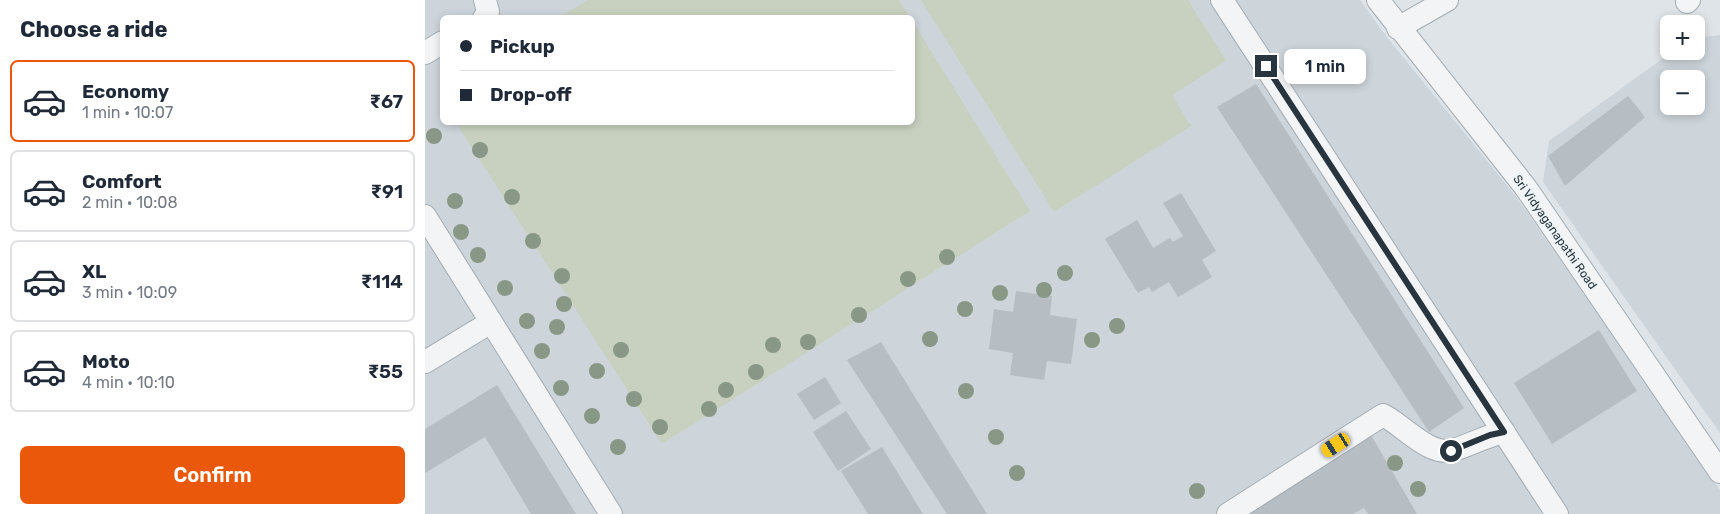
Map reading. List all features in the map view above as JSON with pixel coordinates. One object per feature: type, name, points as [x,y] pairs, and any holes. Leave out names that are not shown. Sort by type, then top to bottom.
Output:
[{"type":"street","points":[[485,0],[489,12],[486,15]]},
{"type":"street","points":[[1222,0],[1557,514]]},
{"type":"street","name":"Sri Vidyaganapathi Road","points":[[1378,0],[1398,28],[1527,188],[1720,472]]},
{"type":"street","points":[[1398,28],[1447,0]]},
{"type":"street","points":[[425,53],[440,44]]},
{"type":"street","points":[[425,216],[611,514]]},
{"type":"street","points":[[425,362],[491,322]]},
{"type":"street","points":[[1228,514],[1383,415],[1397,422],[1434,450],[1451,451],[1490,435],[1504,432]]},
{"type":"shaded area","points":[[425,0],[1360,0],[1386,36],[1518,199],[1720,490],[1720,514],[425,514]]},
{"type":"shaded area","points":[[1720,35],[1720,433],[1543,182],[1549,141],[1661,60],[1705,60],[1705,37]]},
{"type":"green space","points":[[588,0],[899,0],[909,15],[562,15]]},
{"type":"green space","points":[[921,0],[1188,0],[1226,61],[1172,95],[1191,126],[1054,212]]},
{"type":"green space","points":[[915,25],[1030,211],[662,444],[457,125],[915,125]]},
{"type":"building","points":[[1256,84],[1464,408],[1429,432],[1217,107]]},
{"type":"building","points":[[1628,96],[1645,117],[1565,186],[1548,156]]},
{"type":"building","points":[[1181,193],[1216,251],[1202,260],[1212,277],[1178,297],[1169,282],[1152,292],[1149,287],[1138,293],[1105,239],[1137,220],[1153,248],[1170,238],[1173,242],[1183,236],[1163,203]]},
{"type":"building","points":[[1016,291],[1052,296],[1050,315],[1077,319],[1071,364],[1047,361],[1044,380],[1010,375],[1013,353],[989,349],[994,309],[1013,312]]},
{"type":"building","points":[[1599,330],[1637,391],[1552,444],[1514,383]]},
{"type":"building","points":[[881,342],[987,514],[947,514],[847,360]]},
{"type":"building","points":[[825,377],[841,403],[814,420],[797,394]]},
{"type":"building","points":[[497,385],[576,514],[531,514],[485,437],[425,473],[425,429]]},
{"type":"building","points":[[846,411],[871,449],[838,471],[813,432]]},
{"type":"building","points":[[1371,435],[1417,514],[1368,514],[1364,508],[1353,514],[1243,514]]},
{"type":"building","points":[[882,447],[923,514],[868,514],[841,471]]},
{"type":"route","points":[[1266,66],[1504,432],[1490,435],[1451,451]]}]
